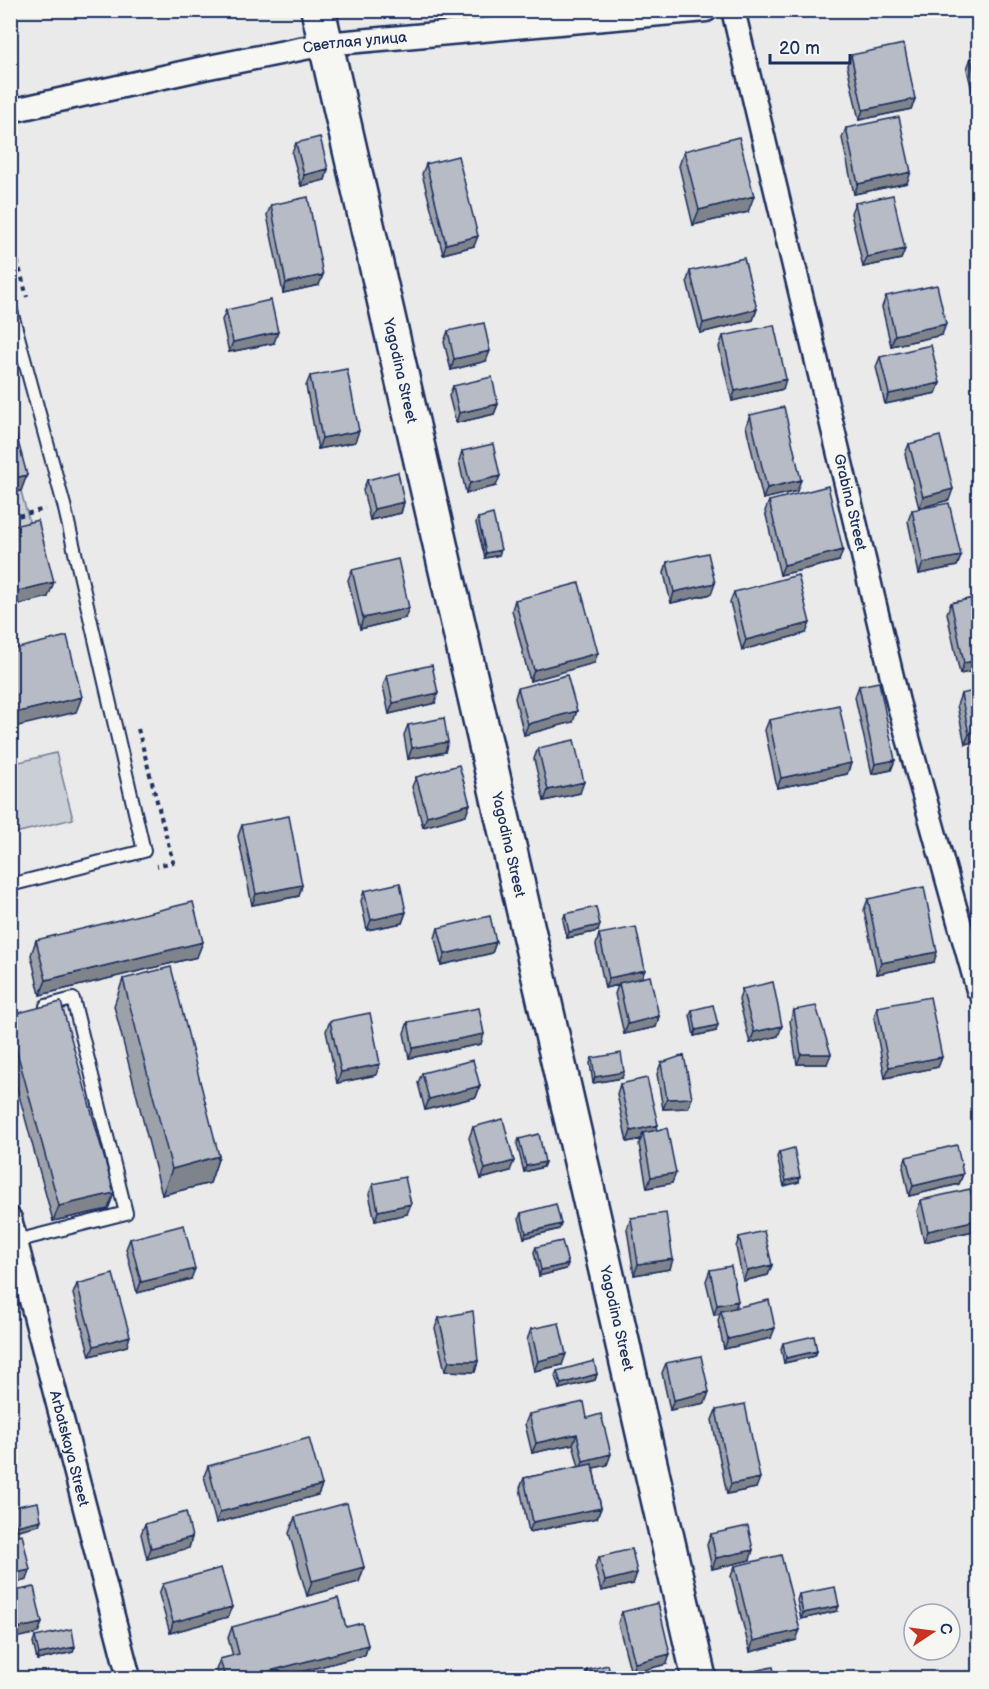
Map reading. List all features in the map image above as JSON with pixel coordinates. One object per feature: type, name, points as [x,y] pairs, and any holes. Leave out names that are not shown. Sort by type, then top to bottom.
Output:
[{"type":"street","name":"Yagodina Street","points":[[318,10],[699,1678]]},
{"type":"street","name":"Светлая улица","points":[[10,111],[325,44],[706,10]]},
{"type":"street","name":"Grabina Street","points":[[733,10],[898,702],[978,990]]},
{"type":"street","name":"Arbatskaya Street","points":[[13,1230],[20,1295],[128,1678]]},
{"type":"lane","points":[[10,308],[64,505],[144,851],[10,885]]},
{"type":"lane","points":[[13,1230],[126,1213],[73,999],[32,1010]]},
{"type":"path","points":[[10,518],[64,505]]},
{"type":"shaded area","points":[[21,491],[33,536],[11,541],[11,493]]},
{"type":"shaded area","points":[[56,753],[73,819],[11,834],[11,764]]},
{"type":"building","points":[[904,44],[915,99],[863,110],[851,55]]},
{"type":"building","points":[[978,57],[978,91],[971,58]]},
{"type":"building","points":[[899,117],[911,172],[858,184],[846,128]]},
{"type":"building","points":[[320,137],[328,169],[304,175],[296,143]]},
{"type":"building","points":[[739,137],[754,196],[699,210],[684,151]]},
{"type":"building","points":[[458,156],[478,236],[446,244],[426,164]]},
{"type":"building","points":[[893,195],[905,249],[867,257],[855,203]]},
{"type":"building","points":[[308,197],[323,275],[286,283],[271,205]]},
{"type":"building","points":[[744,258],[757,309],[703,323],[690,271]]},
{"type":"building","points":[[937,285],[946,324],[895,335],[886,296]]},
{"type":"building","points":[[271,300],[278,332],[233,342],[226,310]]},
{"type":"building","points":[[484,323],[490,351],[454,359],[448,331]]},
{"type":"building","points":[[774,325],[786,379],[735,391],[723,336]]},
{"type":"building","points":[[931,345],[940,383],[889,394],[880,357]]},
{"type":"building","points":[[347,369],[359,431],[322,438],[310,376]]},
{"type":"building","points":[[492,377],[498,404],[459,413],[453,386]]},
{"type":"building","points":[[784,407],[801,480],[767,488],[750,415]]},
{"type":"building","points":[[10,411],[27,475],[10,479]]},
{"type":"building","points":[[940,436],[953,489],[923,497],[909,444]]},
{"type":"building","points":[[493,444],[500,476],[470,483],[462,451]]},
{"type":"building","points":[[398,472],[404,502],[374,509],[367,480]]},
{"type":"building","points":[[828,486],[843,550],[784,565],[769,501]]},
{"type":"building","points":[[949,503],[961,556],[923,563],[912,510]]},
{"type":"building","points":[[493,514],[501,550],[486,553],[478,518]]},
{"type":"building","points":[[38,520],[54,582],[10,593],[10,527]]},
{"type":"building","points":[[708,553],[715,583],[674,592],[667,562]]},
{"type":"building","points":[[398,559],[409,608],[363,618],[352,570]]},
{"type":"building","points":[[798,575],[810,623],[746,640],[734,592]]},
{"type":"building","points":[[579,583],[598,653],[534,670],[515,600]]},
{"type":"building","points":[[978,597],[978,660],[964,663],[951,603]]},
{"type":"building","points":[[67,636],[82,697],[10,714],[10,650]]},
{"type":"building","points":[[432,665],[438,693],[393,703],[387,675]]},
{"type":"building","points":[[567,675],[577,711],[528,724],[518,688]]},
{"type":"building","points":[[879,682],[895,760],[875,764],[859,686]]},
{"type":"building","points":[[978,690],[978,731],[969,734],[961,694]]},
{"type":"building","points":[[839,705],[851,763],[781,778],[769,720]]},
{"type":"building","points":[[444,718],[448,742],[412,748],[408,725]]},
{"type":"building","points":[[574,740],[584,782],[548,790],[538,748]]},
{"type":"building","points":[[459,765],[470,804],[427,816],[416,777]]},
{"type":"building","points":[[289,816],[302,885],[256,894],[242,825]]},
{"type":"building","points":[[400,883],[406,912],[371,920],[364,891]]},
{"type":"building","points":[[924,887],[937,952],[881,963],[868,899]]},
{"type":"building","points":[[193,902],[203,942],[46,980],[36,940]]},
{"type":"building","points":[[596,907],[600,925],[569,932],[565,914]]},
{"type":"building","points":[[490,916],[496,942],[445,954],[438,928]]},
{"type":"building","points":[[636,927],[645,970],[609,978],[599,934]]},
{"type":"building","points":[[171,967],[219,1156],[172,1169],[123,979]]},
{"type":"building","points":[[650,976],[659,1016],[628,1024],[619,983]]},
{"type":"building","points":[[773,982],[782,1026],[754,1032],[742,989]]},
{"type":"building","points":[[930,997],[942,1057],[889,1067],[877,1007]]},
{"type":"building","points":[[61,1002],[114,1193],[59,1206],[10,1026],[10,1015]]},
{"type":"building","points":[[713,1005],[718,1025],[696,1030],[692,1010]]},
{"type":"building","points":[[816,1006],[831,1054],[801,1054],[794,1010]]},
{"type":"building","points":[[479,1008],[484,1034],[413,1048],[408,1022]]},
{"type":"building","points":[[370,1013],[380,1064],[341,1072],[330,1021]]},
{"type":"building","points":[[621,1053],[624,1072],[595,1077],[592,1058]]},
{"type":"building","points":[[684,1055],[692,1098],[667,1099],[661,1063]]},
{"type":"building","points":[[473,1060],[480,1086],[429,1099],[422,1073]]},
{"type":"building","points":[[647,1078],[658,1125],[631,1131],[620,1084]]},
{"type":"building","points":[[503,1119],[514,1161],[485,1169],[473,1127]]},
{"type":"building","points":[[667,1128],[676,1173],[651,1177],[643,1133]]},
{"type":"building","points":[[539,1134],[545,1162],[526,1166],[519,1139]]},
{"type":"building","points":[[957,1145],[963,1174],[913,1186],[906,1157]]},
{"type":"building","points":[[794,1148],[800,1177],[786,1181],[779,1152]]},
{"type":"building","points":[[405,1177],[411,1204],[378,1211],[373,1184]]},
{"type":"building","points":[[970,1189],[977,1220],[928,1231],[921,1200]]},
{"type":"building","points":[[556,1204],[561,1224],[526,1233],[521,1213]]},
{"type":"building","points":[[666,1213],[673,1259],[638,1264],[631,1218]]},
{"type":"building","points":[[184,1225],[195,1269],[141,1282],[130,1239]]},
{"type":"building","points":[[764,1231],[772,1265],[747,1271],[739,1237]]},
{"type":"building","points":[[562,1241],[568,1264],[541,1270],[536,1247]]},
{"type":"building","points":[[731,1266],[738,1301],[717,1305],[710,1270]]},
{"type":"building","points":[[113,1274],[130,1336],[94,1346],[77,1284]]},
{"type":"building","points":[[769,1300],[775,1328],[728,1339],[721,1311]]},
{"type":"building","points":[[473,1311],[478,1361],[449,1361],[439,1318]]},
{"type":"building","points":[[559,1323],[566,1354],[538,1361],[531,1329]]},
{"type":"building","points":[[814,1336],[817,1351],[786,1358],[783,1343]]},
{"type":"building","points":[[701,1356],[709,1392],[674,1400],[666,1363]]},
{"type":"building","points":[[594,1361],[597,1374],[561,1384],[557,1371]]},
{"type":"building","points":[[584,1402],[587,1418],[601,1414],[611,1454],[583,1461],[577,1434],[536,1443],[529,1414]]},
{"type":"building","points":[[745,1404],[760,1478],[731,1484],[716,1410]]},
{"type":"building","points":[[10,1437],[13,1437],[18,1460],[10,1461]]},
{"type":"building","points":[[309,1438],[322,1485],[220,1512],[208,1466]]},
{"type":"building","points":[[592,1464],[601,1508],[533,1522],[524,1478]]},
{"type":"building","points":[[38,1502],[41,1520],[16,1526],[12,1507]]},
{"type":"building","points":[[347,1503],[364,1567],[312,1581],[295,1517]]},
{"type":"building","points":[[186,1512],[192,1537],[151,1548],[145,1524]]},
{"type":"building","points":[[748,1526],[753,1550],[716,1558],[711,1534]]},
{"type":"building","points":[[22,1534],[30,1570],[10,1574],[10,1536]]},
{"type":"building","points":[[632,1549],[637,1573],[605,1581],[599,1557]]},
{"type":"building","points":[[781,1555],[800,1630],[753,1641],[735,1566]]},
{"type":"building","points":[[221,1568],[232,1607],[173,1622],[163,1584]]},
{"type":"building","points":[[34,1587],[42,1623],[10,1630],[10,1592]]},
{"type":"building","points":[[835,1587],[839,1606],[803,1613],[799,1594]]},
{"type":"building","points":[[338,1598],[346,1627],[362,1623],[368,1645],[243,1678],[225,1678],[220,1659],[239,1654],[232,1627]]},
{"type":"building","points":[[658,1603],[670,1654],[635,1663],[622,1612]]},
{"type":"building","points":[[72,1629],[75,1647],[39,1654],[35,1637]]},
{"type":"building","points":[[608,1665],[611,1678],[589,1678],[587,1670]]},
{"type":"building","points":[[773,1667],[775,1678],[744,1678],[743,1673]]},
{"type":"building","points":[[323,1669],[325,1678],[289,1678]]}]
